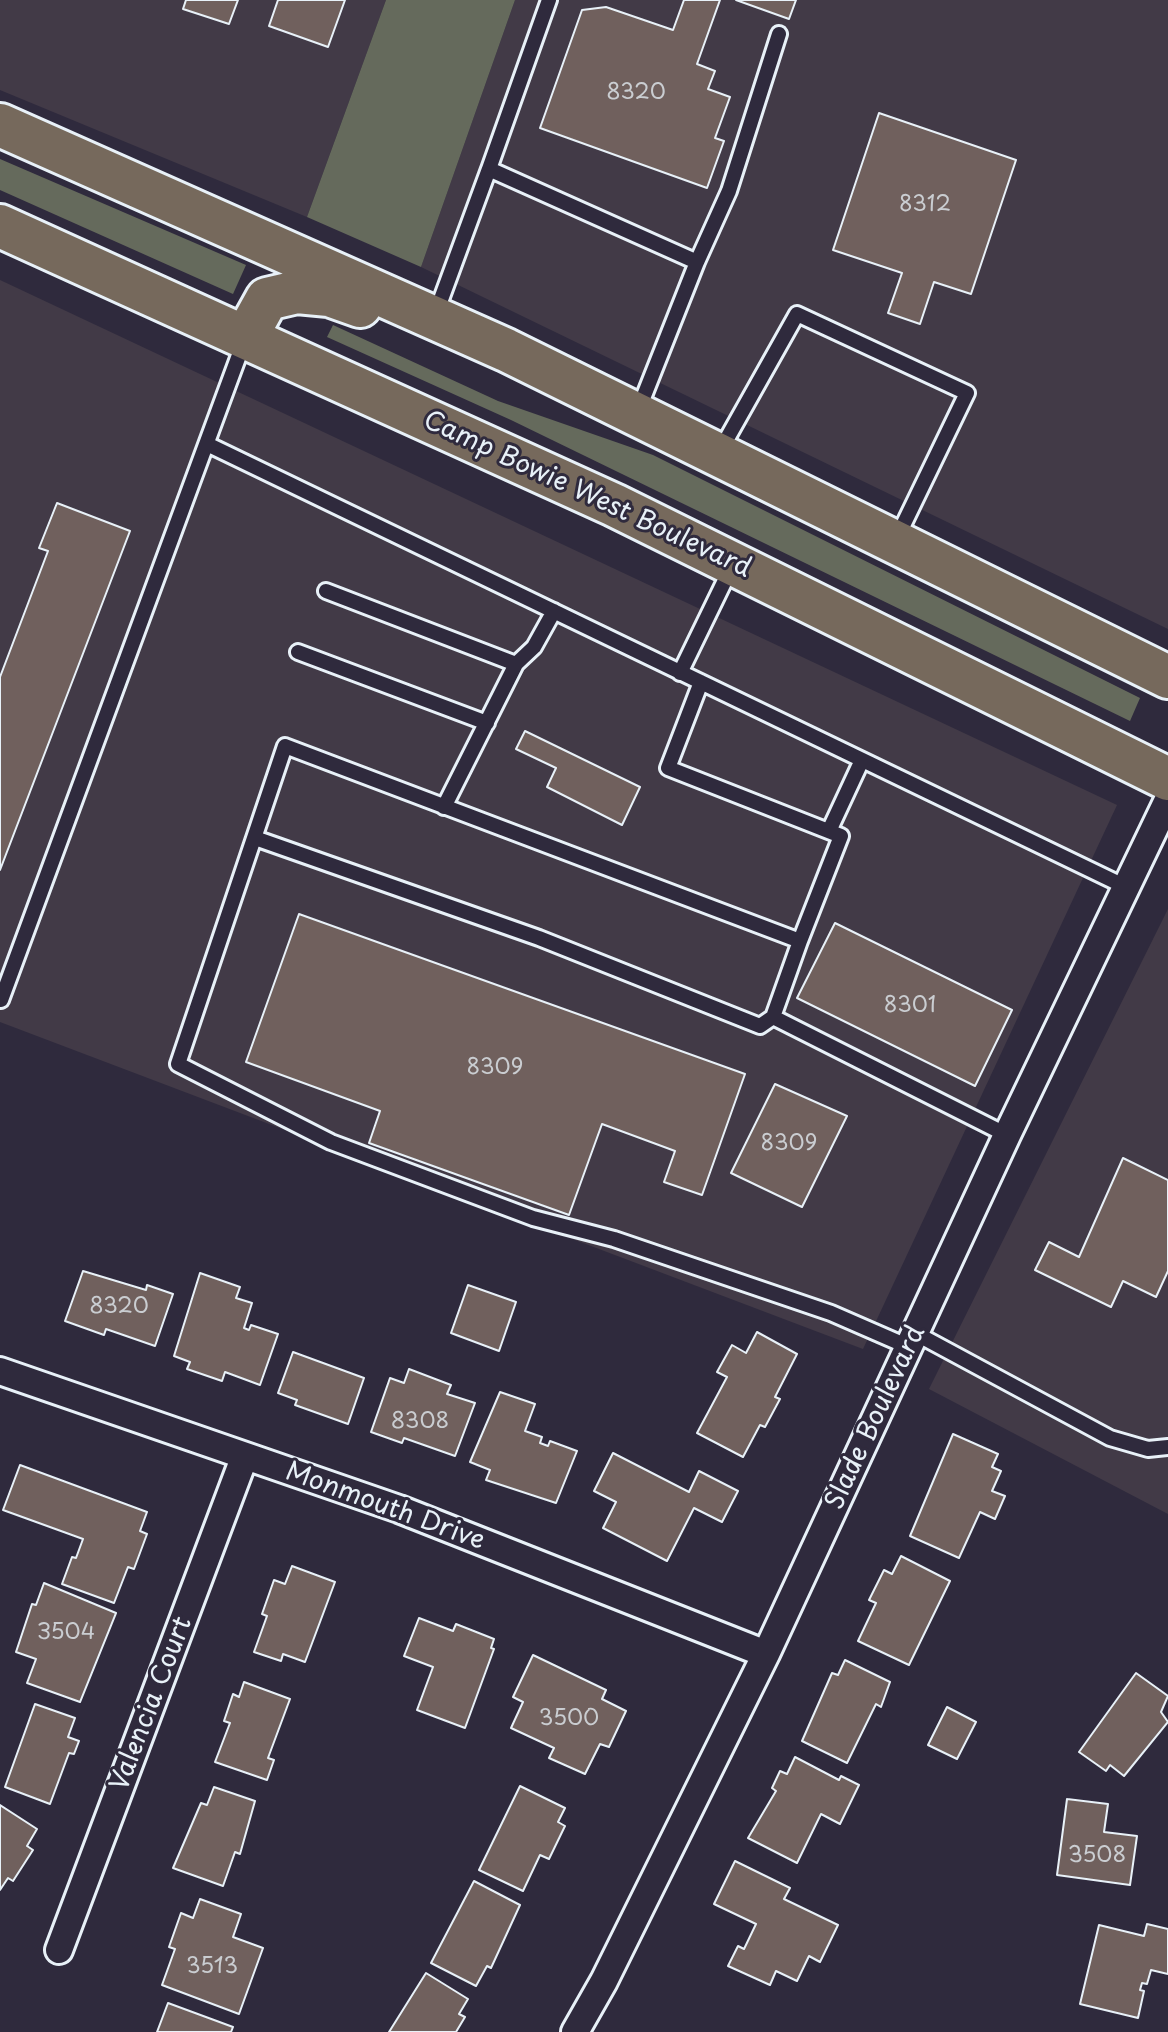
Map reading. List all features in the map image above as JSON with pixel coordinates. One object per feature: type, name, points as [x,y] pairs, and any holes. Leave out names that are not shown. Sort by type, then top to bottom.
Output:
[{"type":"main road","points":[[0,125],[506,350],[1168,677]]},
{"type":"main road","name":"Camp Bowie West Boulevard","points":[[0,226],[247,335],[614,505],[1168,779]]},
{"type":"main road","points":[[247,335],[267,299],[297,292],[329,295],[421,332],[506,350]]},
{"type":"street","name":"Slade Boulevard","points":[[575,2032],[604,1981],[766,1654],[1007,1135],[1168,800]]},
{"type":"street","name":"Monmouth Drive","points":[[0,1371],[244,1458],[399,1509],[766,1654]]},
{"type":"street","name":"Valencia Court","points":[[59,1950],[244,1458]]},
{"type":"lane","points":[[433,320],[549,0]]},
{"type":"lane","points":[[637,415],[697,262],[729,191],[779,34]]},
{"type":"lane","points":[[489,169],[697,262]]},
{"type":"lane","points":[[718,455],[797,314],[967,393],[895,542]]},
{"type":"lane","points":[[1,1000],[209,445],[247,335]]},
{"type":"lane","points":[[209,445],[1126,887]]},
{"type":"lane","points":[[680,673],[733,564]]},
{"type":"lane","points":[[326,591],[516,664]]},
{"type":"lane","points":[[444,807],[516,664],[534,647],[554,611]]},
{"type":"lane","points":[[298,652],[487,723]]},
{"type":"lane","points":[[255,838],[539,938],[760,1026],[773,1017],[841,836],[668,768],[701,682]]},
{"type":"lane","points":[[800,941],[285,746],[178,1064],[331,1142],[533,1218],[614,1239],[912,1340],[1110,1438],[1148,1449],[1168,1447]]},
{"type":"lane","points":[[829,831],[862,760]]},
{"type":"lane","points":[[773,1017],[1007,1135]]},
{"type":"shaded area","points":[[0,0],[386,0],[307,217],[0,90]]},
{"type":"shaded area","points":[[515,0],[1168,0],[1168,629],[421,267]]},
{"type":"shaded area","points":[[0,280],[1117,805],[863,1349],[0,1022]]},
{"type":"shaded area","points":[[1168,909],[1168,1514],[929,1389]]},
{"type":"green space","points":[[386,0],[515,0],[421,267],[307,217]]},
{"type":"green space","points":[[0,159],[246,265],[233,294],[0,190]]},
{"type":"green space","points":[[333,325],[498,401],[653,455],[1140,698],[1130,721],[511,420],[327,337]]},
{"type":"building","points":[[186,0],[238,0],[229,24],[183,9]]},
{"type":"building","points":[[278,0],[345,0],[328,47],[269,26]]},
{"type":"building","points":[[684,0],[720,0],[697,64],[715,71],[708,89],[730,97],[715,138],[724,141],[707,188],[540,128],[582,10],[606,7],[673,30]]},
{"type":"building","points":[[736,0],[796,0],[789,19]]},
{"type":"building","points":[[879,113],[1016,160],[971,294],[934,282],[920,324],[888,313],[902,273],[833,250]]},
{"type":"building","points":[[57,503],[130,531],[0,870],[0,677],[48,551],[39,548]]},
{"type":"building","points":[[525,731],[640,787],[622,825],[547,787],[556,768],[516,749]]},
{"type":"building","points":[[299,914],[745,1074],[702,1195],[664,1182],[675,1151],[602,1124],[569,1215],[369,1143],[380,1111],[246,1062]]},
{"type":"building","points":[[835,923],[1012,1010],[975,1086],[797,998]]},
{"type":"building","points":[[775,1084],[847,1116],[802,1207],[731,1173]]},
{"type":"building","points":[[1123,1158],[1168,1180],[1168,1271],[1156,1297],[1123,1281],[1111,1307],[1035,1270],[1049,1242],[1079,1257]]},
{"type":"building","points":[[83,1271],[146,1290],[147,1285],[173,1294],[155,1346],[106,1329],[104,1335],[65,1321]]},
{"type":"building","points":[[200,1273],[240,1287],[236,1298],[252,1303],[244,1328],[249,1330],[251,1325],[278,1334],[260,1385],[225,1372],[222,1381],[187,1369],[190,1362],[174,1356]]},
{"type":"building","points":[[468,1285],[516,1302],[499,1351],[451,1333]]},
{"type":"building","points":[[757,1332],[797,1354],[775,1397],[780,1399],[765,1427],[760,1425],[743,1457],[697,1433],[727,1377],[717,1372],[732,1345],[746,1353]]},
{"type":"building","points":[[293,1352],[364,1378],[348,1424],[295,1405],[297,1400],[278,1393]]},
{"type":"building","points":[[409,1369],[451,1385],[447,1394],[475,1403],[455,1456],[404,1438],[402,1443],[371,1432],[390,1378],[404,1383]]},
{"type":"building","points":[[500,1392],[535,1404],[525,1431],[542,1437],[540,1443],[548,1446],[550,1441],[577,1451],[556,1503],[486,1480],[490,1470],[470,1462]]},
{"type":"building","points":[[953,1434],[998,1454],[992,1467],[1001,1471],[992,1491],[1005,1496],[995,1519],[980,1512],[959,1558],[910,1536]]},
{"type":"building","points":[[613,1453],[689,1492],[699,1471],[738,1491],[722,1522],[694,1508],[667,1561],[603,1528],[616,1502],[594,1491]]},
{"type":"building","points":[[20,1465],[147,1512],[140,1531],[147,1534],[134,1569],[128,1567],[114,1603],[62,1584],[83,1539],[3,1510]]},
{"type":"building","points":[[901,1556],[950,1581],[909,1665],[858,1641],[876,1603],[869,1600],[884,1570],[892,1574]]},
{"type":"building","points":[[292,1566],[335,1582],[305,1662],[283,1654],[281,1661],[254,1652],[267,1616],[262,1614],[274,1580],[285,1584]]},
{"type":"building","points":[[44,1583],[116,1613],[80,1702],[27,1683],[36,1659],[16,1652],[32,1604],[36,1605]]},
{"type":"building","points":[[419,1618],[453,1631],[456,1624],[494,1639],[491,1648],[494,1649],[465,1728],[417,1710],[433,1667],[404,1656]]},
{"type":"building","points":[[533,1655],[606,1690],[602,1699],[626,1711],[609,1747],[600,1744],[585,1774],[549,1758],[554,1748],[511,1728],[523,1702],[513,1697]]},
{"type":"building","points":[[845,1660],[890,1682],[881,1707],[876,1704],[847,1763],[802,1741],[832,1673],[838,1675]]},
{"type":"building","points":[[1136,1673],[1168,1696],[1161,1712],[1168,1722],[1124,1776],[1110,1765],[1106,1771],[1079,1752]]},
{"type":"building","points":[[244,1682],[290,1699],[268,1758],[274,1760],[267,1780],[215,1762],[230,1723],[224,1721],[233,1694],[239,1697]]},
{"type":"building","points":[[35,1704],[75,1718],[68,1737],[79,1741],[74,1754],[69,1753],[50,1804],[5,1787]]},
{"type":"building","points":[[947,1707],[976,1722],[957,1759],[928,1745]]},
{"type":"building","points":[[795,1757],[839,1780],[841,1776],[859,1785],[840,1824],[821,1814],[797,1863],[748,1838],[776,1791],[772,1788],[780,1771],[787,1774]]},
{"type":"building","points":[[520,1786],[565,1808],[558,1822],[565,1826],[549,1859],[540,1855],[523,1891],[479,1870]]},
{"type":"building","points":[[214,1787],[255,1801],[240,1854],[235,1852],[223,1886],[173,1868],[201,1803],[207,1805]]},
{"type":"building","points":[[1067,1799],[1108,1804],[1104,1832],[1137,1836],[1130,1885],[1057,1875]]},
{"type":"building","points":[[0,1805],[37,1829],[27,1846],[33,1850],[13,1881],[8,1878],[0,1890]]},
{"type":"building","points":[[735,1861],[790,1888],[784,1899],[838,1925],[820,1962],[809,1956],[797,1981],[776,1971],[770,1985],[728,1966],[738,1946],[744,1949],[756,1924],[714,1904]]},
{"type":"building","points":[[474,1881],[520,1905],[491,1968],[487,1966],[476,1986],[431,1963]]},
{"type":"building","points":[[200,1899],[241,1914],[233,1937],[263,1948],[239,2014],[162,1985],[175,1949],[169,1947],[181,1913],[193,1918]]},
{"type":"building","points":[[1147,1924],[1168,1929],[1168,1974],[1151,1970],[1147,1984],[1142,1983],[1140,1990],[1144,1991],[1138,2018],[1080,2004],[1099,1925],[1144,1936]]},
{"type":"building","points":[[426,1973],[468,1999],[459,2014],[465,2017],[456,2032],[389,2032]]},
{"type":"building","points":[[168,2003],[233,2027],[231,2032],[157,2032]]}]
